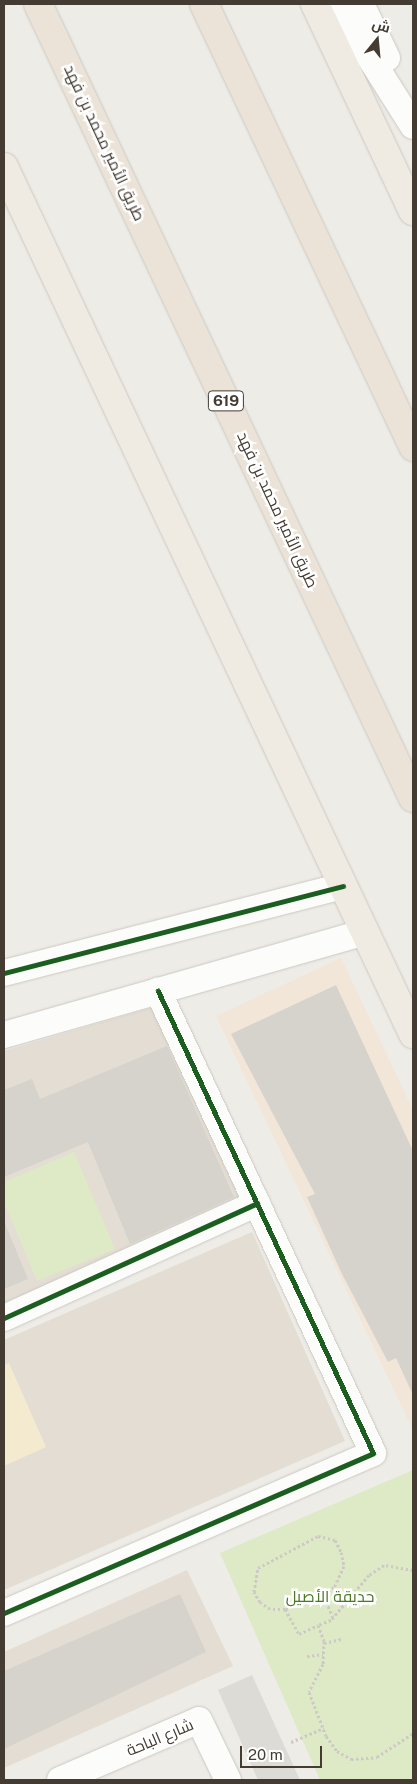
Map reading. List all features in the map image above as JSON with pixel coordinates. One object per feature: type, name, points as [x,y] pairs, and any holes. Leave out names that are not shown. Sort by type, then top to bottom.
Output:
[{"type":"highway","name":"طريق الأمير محمد بن فهد","points":[[38,4],[413,798]]},
{"type":"highway","points":[[204,4],[413,447]]},
{"type":"main road","points":[[315,4],[413,211]]},
{"type":"main road","points":[[4,167],[413,1034]]},
{"type":"street","points":[[336,4],[413,126]]},
{"type":"street","points":[[361,4],[413,116]]},
{"type":"street","points":[[4,973],[343,886]]},
{"type":"street","points":[[4,1035],[365,932]]},
{"type":"street","points":[[4,1614],[373,1453],[158,991]]},
{"type":"street","points":[[4,1318],[257,1203]]},
{"type":"street","name":"شارع الباحة","points":[[60,1780],[199,1720],[228,1780]]},
{"type":"path","points":[[318,1536],[335,1540],[344,1566],[324,1597],[285,1609],[270,1609],[260,1602],[254,1592],[253,1578],[266,1560],[318,1536]]},
{"type":"path","points":[[285,1609],[299,1634],[333,1617],[369,1575],[384,1565],[413,1570]]},
{"type":"path","points":[[324,1597],[333,1617]]},
{"type":"path","points":[[318,1625],[324,1643],[323,1654],[309,1692],[324,1728],[337,1751],[364,1760],[378,1757],[413,1733]]},
{"type":"path","points":[[324,1643],[342,1639]]},
{"type":"path","points":[[307,1656],[323,1654]]},
{"type":"path","points":[[291,1742],[324,1728]]},
{"type":"shaded area","points":[[341,958],[413,1110],[413,1430],[216,1016]]},
{"type":"shaded area","points":[[153,1007],[247,1202],[4,1307],[4,1051]]},
{"type":"shaded area","points":[[252,1232],[345,1441],[4,1590],[4,1340]]},
{"type":"shaded area","points":[[187,1570],[233,1666],[4,1768],[4,1652]]},
{"type":"shaded area","points":[[252,1675],[300,1780],[258,1780],[218,1690]]},
{"type":"green space","points":[[74,1152],[115,1249],[37,1281],[4,1202],[4,1182]]},
{"type":"green space","name":"حديقة الأصيل","points":[[413,1470],[413,1780],[320,1780],[220,1553]]},
{"type":"sand","points":[[9,1363],[46,1447],[4,1466],[4,1365]]},
{"type":"building","points":[[336,985],[413,1151],[413,1395],[396,1358],[388,1362],[341,1272],[307,1197],[315,1194],[231,1034]]},
{"type":"building","points":[[167,1046],[234,1197],[130,1244],[88,1142],[4,1177],[4,1090],[32,1079],[40,1099]]},
{"type":"building","points":[[4,1221],[28,1279],[4,1289]]},
{"type":"building","points":[[180,1594],[206,1652],[4,1749],[4,1671]]},
{"type":"cycle path","points":[[4,973],[343,886]]},
{"type":"cycle path","points":[[4,1613],[373,1453],[158,991]]},
{"type":"cycle path","points":[[4,1318],[257,1203]]}]
